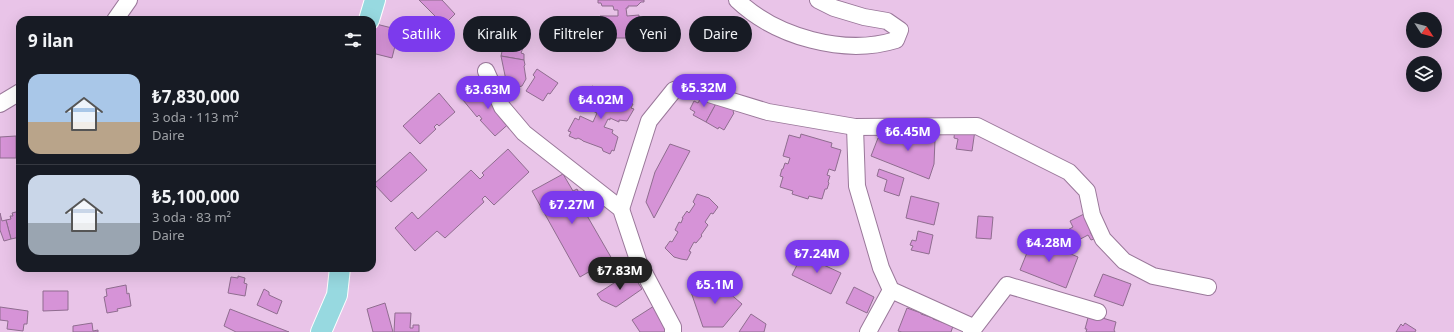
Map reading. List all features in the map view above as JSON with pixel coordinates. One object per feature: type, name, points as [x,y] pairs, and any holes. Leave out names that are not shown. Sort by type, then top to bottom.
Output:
[{"type":"main road","points":[[371,16],[375,0]]},
{"type":"main road","points":[[321,332],[337,295],[340,272]]},
{"type":"street","points":[[118,16],[129,0]]},
{"type":"street","points":[[737,0],[748,10],[782,30],[819,42],[863,46],[883,44],[896,40],[900,30],[887,21],[864,17],[818,0]]},
{"type":"street","points":[[486,71],[502,107],[524,133],[621,209],[639,262],[673,326],[673,332]]},
{"type":"street","points":[[621,209],[649,121],[674,90],[686,87],[768,112],[855,126],[977,126],[1069,172],[1087,191],[1092,215],[1103,239],[1124,261],[1153,276],[1208,287]]},
{"type":"street","points":[[0,104],[16,94]]},
{"type":"street","points":[[855,126],[858,186],[881,268],[891,290],[972,330],[1007,285],[1098,312]]},
{"type":"street","points":[[868,332],[891,290]]},
{"type":"building","points":[[419,0],[442,0],[455,14],[453,16],[435,16]]},
{"type":"building","points":[[598,0],[644,0],[644,2],[641,2],[637,6],[628,6],[628,8],[626,8],[627,16],[625,16],[625,38],[617,38],[618,10],[614,10],[613,6],[602,6],[601,3],[598,3]]},
{"type":"building","points":[[376,24],[388,27],[388,52],[394,52],[392,58],[376,54]]},
{"type":"building","points":[[502,52],[521,52],[524,54],[524,60],[501,56]]},
{"type":"building","points":[[501,56],[524,60],[526,79],[522,86],[508,90]]},
{"type":"building","points":[[537,69],[558,83],[550,94],[548,93],[543,101],[526,91],[535,77],[533,75]]},
{"type":"building","points":[[481,84],[513,120],[495,136],[480,120],[482,119],[479,115],[477,117],[463,100]]},
{"type":"building","points":[[592,86],[599,89],[600,92],[604,94],[605,93],[633,104],[631,108],[634,109],[627,121],[619,120],[619,122],[610,118],[604,127],[613,130],[612,133],[618,137],[614,151],[612,150],[610,154],[603,151],[602,148],[569,136],[571,132],[568,131],[575,118],[579,120],[580,116],[593,122],[597,113],[581,105],[588,89],[590,90]]},
{"type":"building","points":[[439,93],[455,112],[439,126],[437,124],[434,127],[436,129],[420,144],[403,126]]},
{"type":"building","points":[[702,96],[718,100],[706,122],[693,115],[695,112],[690,109],[694,101],[698,103]]},
{"type":"building","points":[[718,100],[736,106],[733,112],[734,113],[724,130],[719,127],[718,129],[706,122]]},
{"type":"building","points":[[955,127],[975,130],[972,151],[956,149],[958,139],[954,138]]},
{"type":"building","points":[[910,131],[932,131],[932,140],[935,140],[934,164],[929,179],[871,156],[878,138],[882,137],[887,139],[889,136],[894,134],[907,139]]},
{"type":"building","points":[[801,134],[832,143],[831,147],[841,150],[835,171],[829,169],[827,175],[830,176],[829,183],[827,189],[825,189],[822,199],[809,196],[808,199],[792,194],[793,191],[780,187],[783,177],[780,176],[782,169],[785,163],[788,164],[790,158],[783,156],[789,135],[800,138]]},
{"type":"building","points":[[16,136],[16,158],[0,158],[0,137]]},
{"type":"building","points":[[670,144],[690,151],[654,218],[646,202],[655,172]]},
{"type":"building","points":[[508,149],[529,172],[494,205],[485,196],[482,199],[484,202],[445,238],[437,231],[415,251],[395,228],[412,212],[418,219],[471,170],[480,179],[484,175],[482,173]]},
{"type":"building","points":[[410,152],[427,170],[391,202],[376,186],[376,182]]},
{"type":"building","points":[[879,169],[904,178],[899,196],[884,191],[887,180],[877,176]]},
{"type":"building","points":[[563,174],[573,191],[577,189],[582,198],[578,200],[612,259],[600,266],[602,269],[593,273],[592,270],[580,277],[532,191]]},
{"type":"building","points":[[697,194],[709,198],[718,207],[713,214],[711,213],[705,222],[708,225],[701,235],[702,236],[696,243],[694,242],[689,251],[691,252],[687,260],[674,257],[665,248],[670,241],[672,242],[678,232],[675,230],[679,222],[681,223],[682,218],[687,211],[689,213],[695,204],[693,202]]},
{"type":"building","points":[[911,196],[939,203],[934,225],[906,218]]},
{"type":"building","points":[[16,212],[16,238],[11,239],[6,220],[11,219],[10,216],[13,216],[12,213]]},
{"type":"building","points":[[0,213],[2,221],[6,220],[11,239],[4,241],[0,230]]},
{"type":"building","points":[[1086,213],[1093,231],[1090,232],[1094,239],[1091,240],[1088,235],[1071,244],[1064,232],[1073,227],[1070,221]]},
{"type":"building","points":[[978,216],[993,217],[991,239],[976,238]]},
{"type":"building","points":[[918,231],[933,235],[929,254],[911,250],[913,246],[910,245],[912,240],[916,241]]},
{"type":"building","points":[[1033,238],[1078,257],[1066,288],[1020,270]]},
{"type":"building","points":[[802,255],[841,273],[831,294],[792,275]]},
{"type":"building","points":[[631,272],[642,289],[616,307],[601,300],[597,294]]},
{"type":"building","points":[[1103,274],[1131,284],[1123,306],[1094,296]]},
{"type":"building","points":[[238,276],[245,278],[244,283],[247,284],[245,296],[228,293],[231,277],[238,278]]},
{"type":"building","points":[[714,280],[742,304],[723,327],[703,327],[691,292]]},
{"type":"building","points":[[126,285],[131,306],[107,313],[104,297],[107,296],[106,289]]},
{"type":"building","points":[[854,287],[874,297],[867,313],[846,303]]},
{"type":"building","points":[[264,289],[269,292],[269,295],[282,301],[277,314],[257,305]]},
{"type":"building","points":[[43,291],[68,291],[68,310],[43,311]]},
{"type":"building","points":[[385,303],[393,332],[373,332],[367,309]]},
{"type":"building","points":[[654,306],[666,325],[666,332],[640,332],[632,320]]},
{"type":"building","points":[[0,307],[28,311],[27,324],[24,324],[23,331],[7,329],[8,321],[0,320]]},
{"type":"building","points":[[907,308],[953,326],[951,332],[898,331]]},
{"type":"building","points":[[230,309],[289,332],[236,332],[224,326]]},
{"type":"building","points":[[395,313],[411,313],[410,328],[413,328],[413,325],[419,325],[419,332],[394,332]]},
{"type":"building","points":[[751,314],[766,324],[764,332],[739,332]]},
{"type":"building","points":[[1089,314],[1116,322],[1115,332],[1086,332],[1087,329],[1085,329]]},
{"type":"building","points":[[92,323],[93,331],[98,330],[98,332],[73,332],[73,326]]},
{"type":"building","points":[[1405,323],[1416,330],[1415,332],[1396,332],[1401,324],[1403,326]]}]
